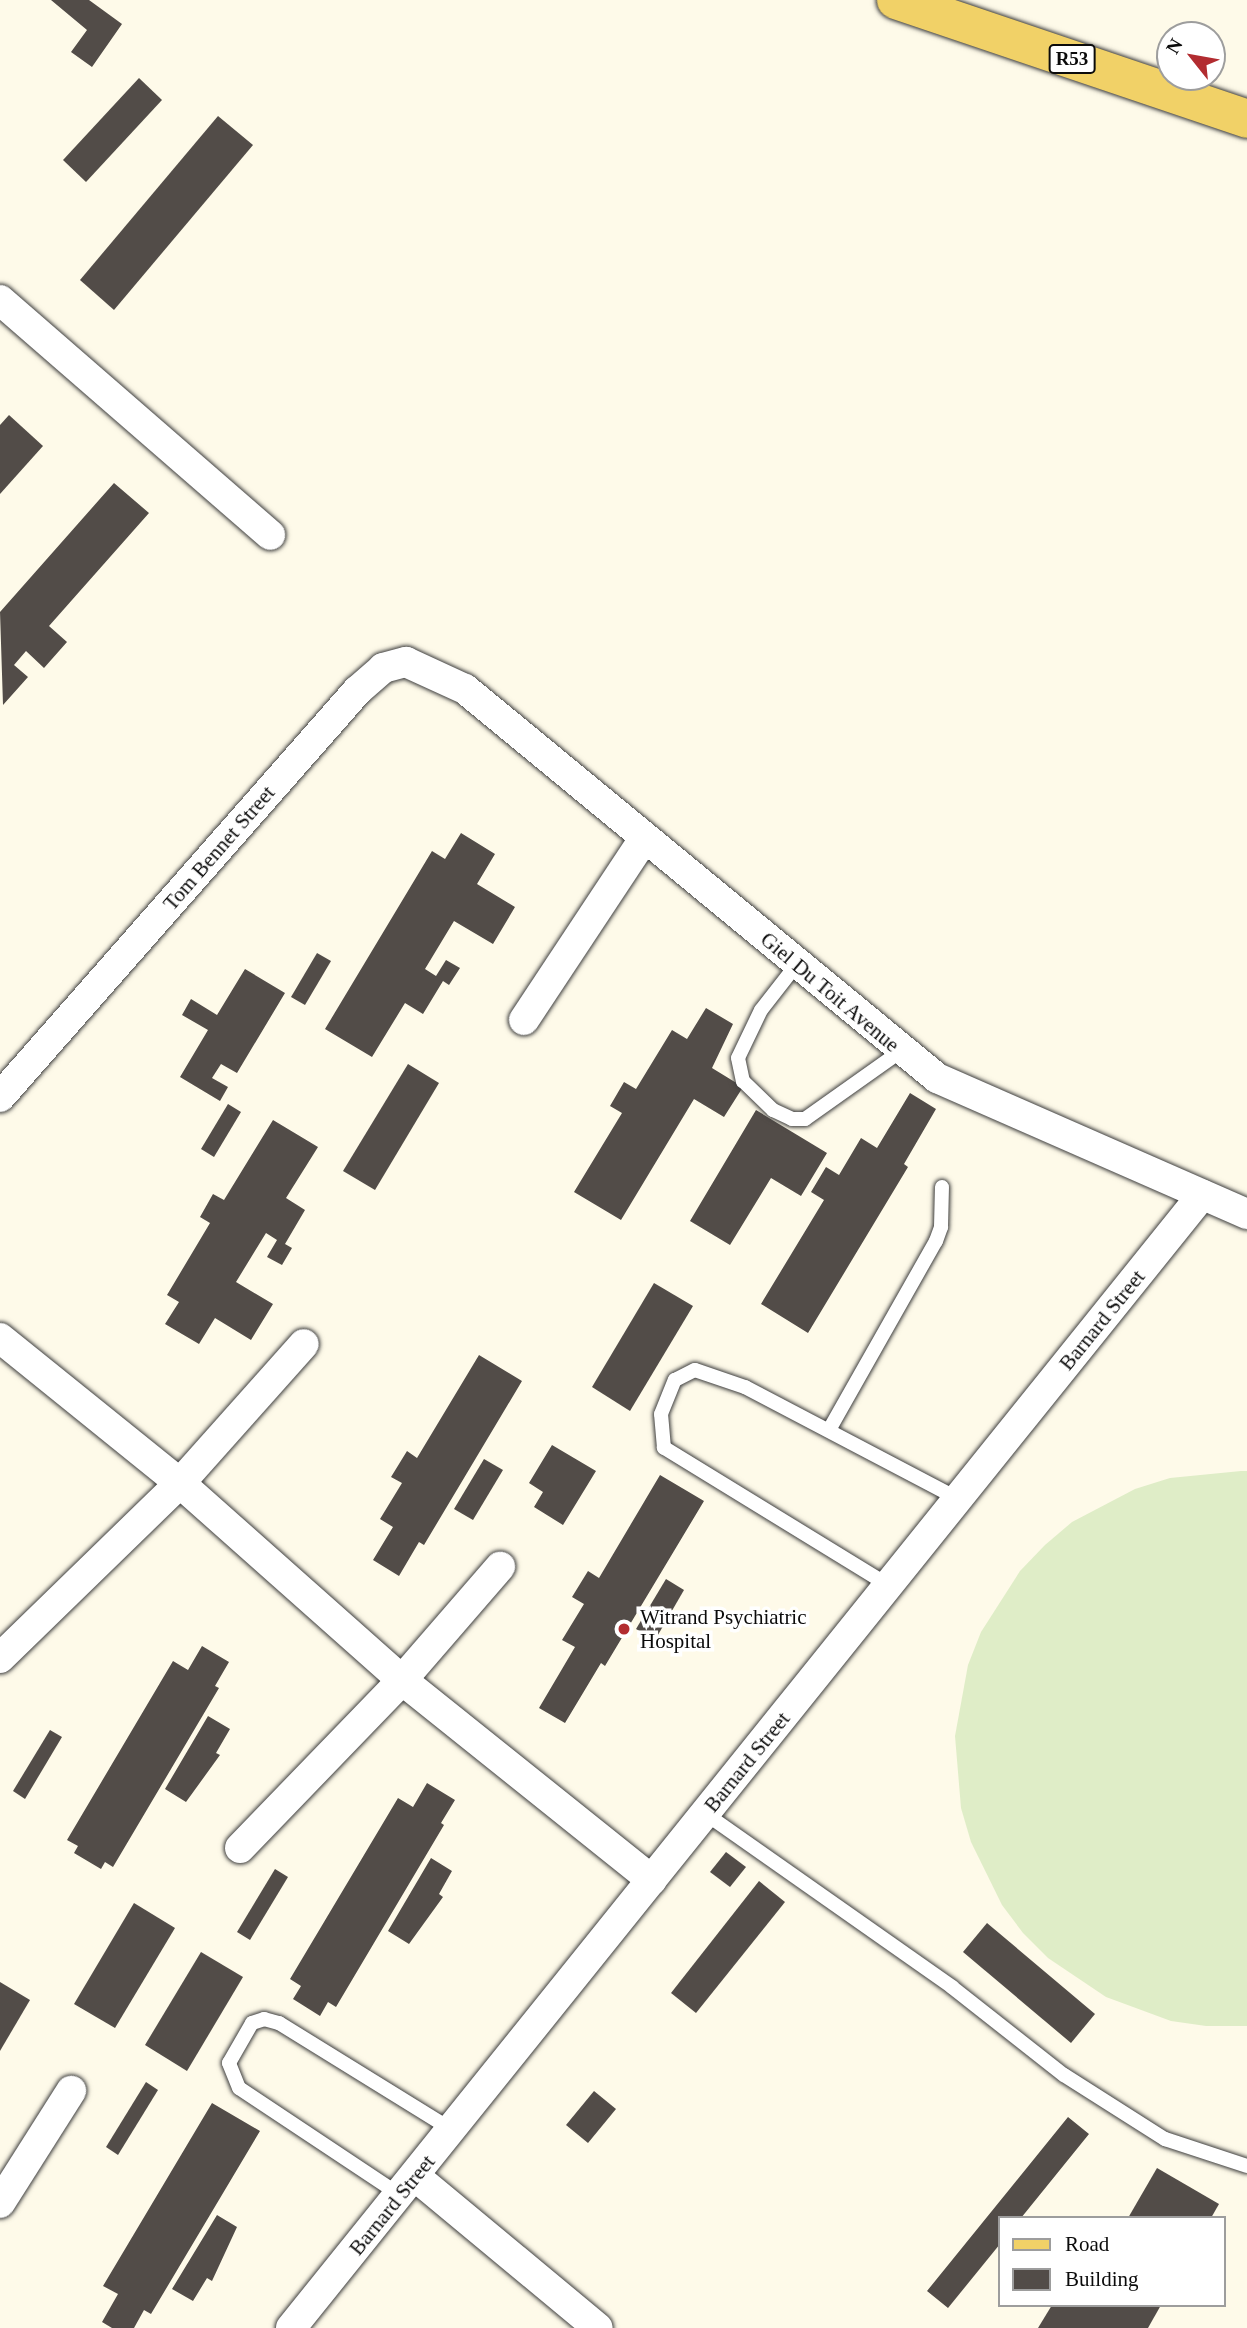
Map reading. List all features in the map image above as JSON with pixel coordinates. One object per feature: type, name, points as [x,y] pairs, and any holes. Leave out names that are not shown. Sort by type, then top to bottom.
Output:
[{"type":"main road","name":"R53","points":[[896,0],[1247,119]]},
{"type":"street","points":[[0,299],[270,535]]},
{"type":"street","name":"Tom Bennet Street","points":[[0,1097],[372,677],[407,662],[465,689]]},
{"type":"street","name":"Giel Du Toit Avenue","points":[[465,689],[937,1078],[1247,1214]]},
{"type":"street","points":[[524,1020],[644,839]]},
{"type":"street","name":"Barnard Street","points":[[290,2328],[408,2186],[1202,1195]]},
{"type":"street","points":[[0,1339],[180,1483],[402,1680],[652,1880]]},
{"type":"street","points":[[0,1658],[180,1483],[304,1344]]},
{"type":"street","points":[[240,1848],[402,1680],[500,1567]]},
{"type":"street","points":[[0,2203],[71,2091]]},
{"type":"street","points":[[408,2186],[598,2328]]},
{"type":"lane","points":[[797,964],[761,1010],[738,1058],[743,1081],[773,1110],[805,1119],[901,1051]]},
{"type":"lane","points":[[829,1430],[936,1241],[941,1227],[942,1186]]},
{"type":"lane","points":[[888,1585],[675,1458],[664,1448],[660,1430],[666,1397],[675,1380],[695,1370],[746,1387],[958,1499]]},
{"type":"lane","points":[[706,1814],[952,1987],[1064,2075],[1165,2139],[1247,2166]]},
{"type":"lane","points":[[408,2186],[239,2088],[229,2063],[252,2023],[264,2019],[279,2023],[452,2130]]},
{"type":"green space","points":[[1247,1471],[1247,2026],[1206,2026],[1171,2021],[1106,1997],[1048,1958],[1023,1933],[1002,1905],[971,1842],[961,1808],[955,1736],[968,1665],[981,1632],[1020,1571],[1045,1545],[1072,1522],[1135,1489],[1170,1478]]},
{"type":"building","points":[[51,0],[89,0],[122,24],[92,67],[71,52],[87,30]]},
{"type":"building","points":[[139,78],[162,100],[86,182],[63,160]]},
{"type":"building","points":[[218,116],[253,145],[114,310],[80,280]]},
{"type":"building","points":[[9,415],[43,446],[0,494],[0,425]]},
{"type":"building","points":[[114,483],[149,513],[49,626],[67,642],[44,668],[26,651],[14,665],[28,677],[3,705],[0,612]]},
{"type":"building","points":[[461,833],[495,854],[477,884],[515,907],[493,944],[454,921],[425,969],[436,976],[446,960],[460,968],[449,985],[443,981],[423,1014],[405,1003],[372,1057],[325,1029],[432,851],[445,859]]},
{"type":"building","points":[[317,953],[331,961],[305,1005],[291,997]]},
{"type":"building","points":[[245,969],[285,993],[237,1073],[221,1064],[212,1078],[228,1087],[220,1101],[180,1077],[208,1030],[182,1015],[191,999],[217,1015]]},
{"type":"building","points":[[706,1008],[733,1024],[712,1068],[743,1087],[724,1117],[694,1099],[621,1220],[574,1192],[622,1113],[610,1106],[624,1082],[636,1089],[672,1030],[687,1039]]},
{"type":"building","points":[[408,1064],[439,1083],[375,1190],[343,1171]]},
{"type":"building","points":[[910,1093],[936,1109],[904,1164],[908,1167],[808,1333],[761,1304],[824,1200],[811,1192],[826,1167],[839,1175],[861,1138],[877,1148]]},
{"type":"building","points":[[228,1104],[241,1112],[214,1157],[201,1149]]},
{"type":"building","points":[[756,1110],[827,1153],[801,1196],[771,1178],[730,1245],[690,1221]]},
{"type":"building","points":[[273,1120],[318,1147],[286,1198],[305,1210],[285,1244],[292,1248],[282,1265],[267,1257],[277,1240],[266,1233],[236,1282],[273,1304],[251,1340],[215,1318],[199,1344],[165,1324],[179,1302],[167,1295],[210,1223],[200,1217],[213,1194],[224,1200]]},
{"type":"building","points":[[654,1283],[693,1306],[630,1411],[592,1387]]},
{"type":"building","points":[[479,1355],[522,1381],[424,1545],[419,1542],[399,1576],[373,1560],[393,1527],[380,1519],[402,1483],[391,1477],[407,1451],[417,1458]]},
{"type":"building","points":[[552,1445],[596,1471],[563,1525],[534,1507],[543,1492],[529,1483]]},
{"type":"building","points":[[484,1459],[503,1470],[473,1520],[454,1509]]},
{"type":"building","points":[[660,1475],[704,1501],[605,1666],[601,1663],[565,1723],[539,1708],[575,1647],[562,1640],[584,1604],[572,1597],[588,1571],[599,1578]]},
{"type":"building","points":[[666,1579],[684,1590],[655,1640],[636,1629]]},
{"type":"building","points":[[202,1646],[229,1662],[215,1686],[219,1688],[113,1867],[105,1862],[101,1869],[74,1853],[78,1846],[67,1840],[173,1661],[188,1670]]},
{"type":"building","points":[[208,1716],[230,1729],[216,1753],[220,1755],[186,1802],[165,1789]]},
{"type":"building","points":[[50,1730],[62,1737],[25,1799],[13,1791]]},
{"type":"building","points":[[427,1783],[455,1800],[441,1823],[444,1825],[336,2007],[328,2002],[320,2016],[293,1999],[301,1986],[290,1979],[398,1798],[413,1807]]},
{"type":"building","points":[[726,1852],[746,1867],[730,1887],[710,1872]]},
{"type":"building","points":[[431,1858],[452,1871],[439,1894],[443,1897],[409,1944],[388,1931]]},
{"type":"building","points":[[275,1869],[288,1877],[250,1940],[237,1932]]},
{"type":"building","points":[[759,1881],[785,1902],[696,2013],[671,1993]]},
{"type":"building","points":[[134,1903],[175,1928],[115,2028],[74,2004]]},
{"type":"building","points":[[987,1923],[1095,2014],[1071,2043],[963,1952]]},
{"type":"building","points":[[201,1952],[243,1977],[187,2071],[145,2045]]},
{"type":"building","points":[[0,1982],[30,2000],[0,2051]]},
{"type":"building","points":[[146,2082],[158,2090],[118,2155],[106,2147]]},
{"type":"building","points":[[594,2091],[616,2109],[588,2143],[566,2125]]},
{"type":"building","points":[[212,2103],[260,2131],[151,2314],[144,2310],[134,2328],[112,2328],[102,2322],[118,2294],[103,2286]]},
{"type":"building","points":[[1068,2117],[1089,2134],[1023,2216],[998,2216],[998,2246],[948,2308],[927,2291]]},
{"type":"building","points":[[1157,2168],[1219,2204],[1212,2216],[1129,2216]]},
{"type":"building","points":[[217,2215],[237,2227],[212,2281],[207,2278],[193,2301],[172,2289]]},
{"type":"building","points":[[1051,2307],[1160,2307],[1148,2328],[1038,2328]]},
{"type":"place","name":"Witrand Psychiatric Hospital","points":[[624,1629]]}]
